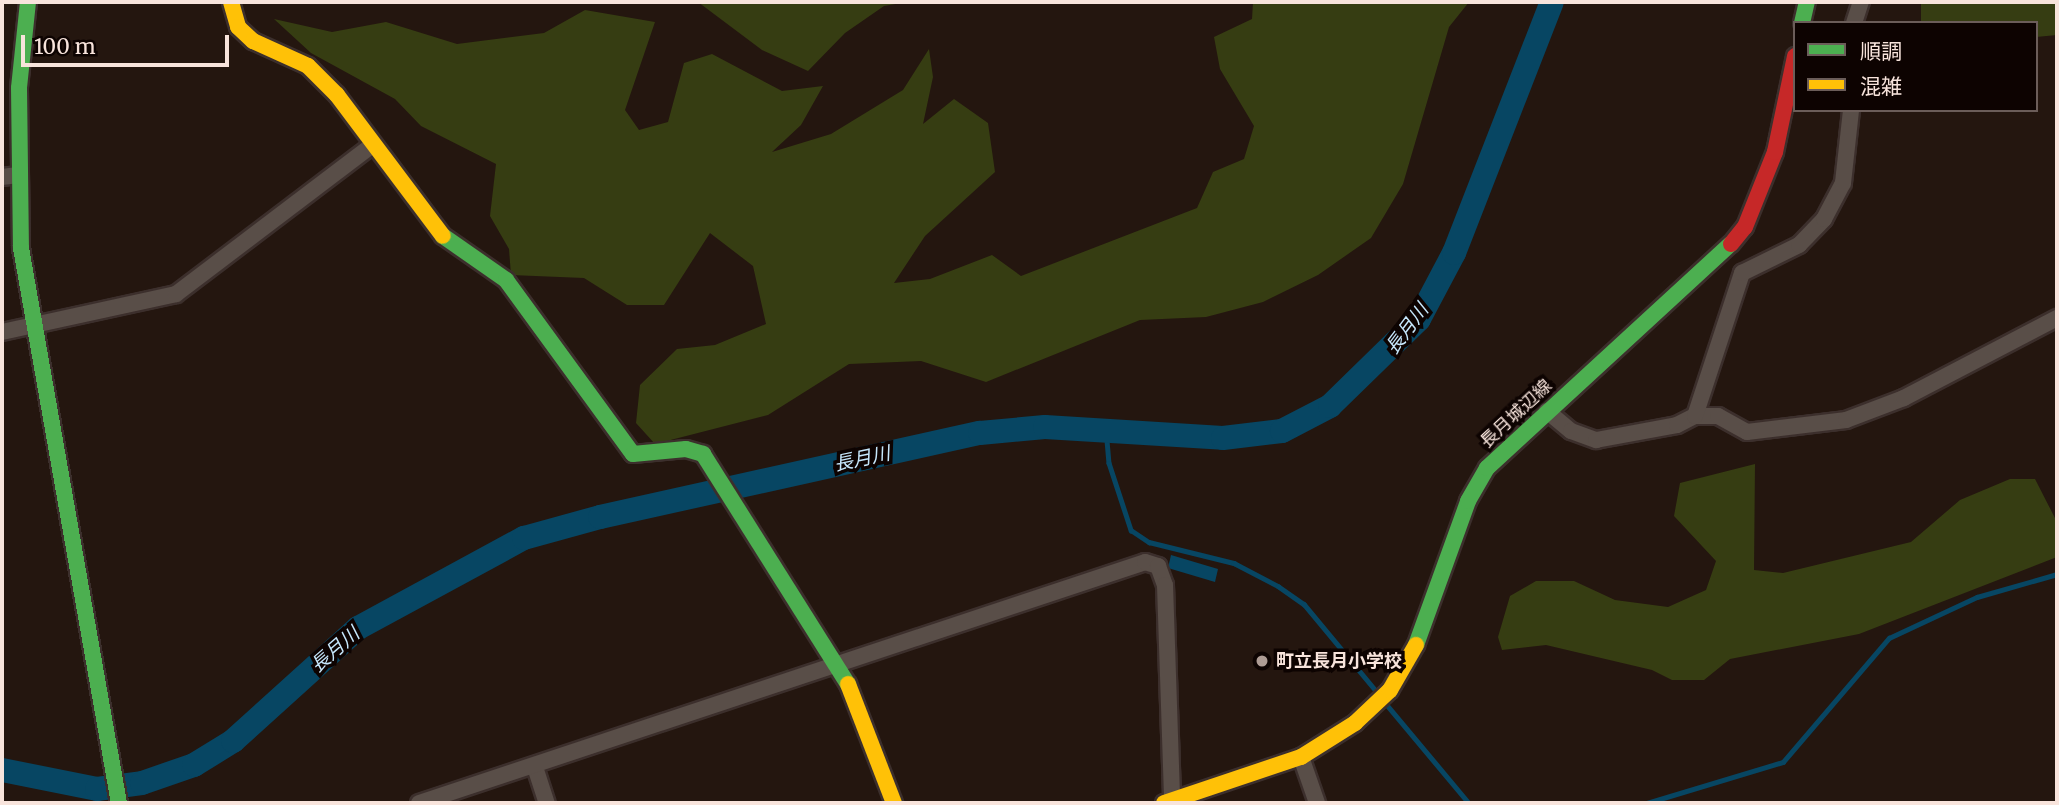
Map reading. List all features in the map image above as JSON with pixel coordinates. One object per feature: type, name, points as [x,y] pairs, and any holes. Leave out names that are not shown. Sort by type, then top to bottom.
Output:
[{"type":"street","points":[[28,2],[10,176],[32,327],[118,801]]},
{"type":"street","points":[[232,2],[238,27],[253,41],[307,66],[337,95],[371,146],[440,233],[466,257],[506,280],[633,454],[686,449],[703,454],[841,664],[894,803]]},
{"type":"street","points":[[1802,21],[1807,2]]},
{"type":"street","points":[[1855,21],[1860,2]]},
{"type":"street","name":"長月城辺線","points":[[1168,802],[1301,757],[1355,723],[1396,681],[1424,632],[1468,501],[1488,468],[1547,411],[1719,259],[1745,227],[1775,152],[1793,66]]},
{"type":"street","points":[[1695,416],[1742,272],[1799,245],[1824,219],[1843,183],[1852,141],[1851,112]]},
{"type":"street","points":[[2,332],[176,294],[371,146]]},
{"type":"street","points":[[1547,411],[1571,431],[1596,440],[1677,425],[1695,416],[1718,416],[1747,432],[1846,421],[1904,398],[2057,318]]},
{"type":"street","points":[[419,803],[535,767],[1145,562],[1158,566],[1164,585],[1168,802]]},
{"type":"street","points":[[1301,757],[1317,803]]},
{"type":"street","points":[[535,767],[547,803]]},
{"type":"green space","points":[[698,2],[907,2],[884,6],[845,33],[808,71],[762,50]]},
{"type":"green space","points":[[1253,2],[1469,2],[1449,27],[1403,184],[1371,238],[1318,275],[1263,302],[1206,317],[1140,320],[986,382],[921,361],[849,364],[768,415],[655,444],[636,423],[640,385],[677,349],[715,345],[766,324],[753,266],[710,233],[664,305],[627,305],[584,278],[511,275],[509,249],[490,216],[496,164],[421,126],[395,99],[311,53],[274,19],[332,32],[386,22],[457,44],[544,33],[585,10],[655,22],[625,110],[639,130],[668,122],[684,63],[712,54],[782,91],[823,86],[801,125],[772,152],[831,134],[903,90],[929,49],[933,77],[923,124],[954,99],[988,123],[995,172],[925,236],[894,283],[930,279],[992,255],[1021,276],[1197,208],[1213,172],[1244,159],[1254,126],[1220,69],[1214,37],[1252,19]]},
{"type":"green space","points":[[1921,2],[2057,2],[2057,35],[2038,37],[2038,21],[1921,21]]},
{"type":"green space","points":[[1755,464],[1754,570],[1783,573],[1911,542],[1960,500],[2010,479],[2035,479],[2057,522],[2057,557],[1859,634],[1730,659],[1704,680],[1672,680],[1652,670],[1546,645],[1502,650],[1498,637],[1510,596],[1536,581],[1574,581],[1615,600],[1668,607],[1706,590],[1716,561],[1674,516],[1680,483]]},
{"type":"water","points":[[1171,555],[1218,569],[1215,582],[1168,568]]},
{"type":"waterway","name":"長月川","points":[[2,770],[97,789],[142,783],[194,765],[233,741],[358,628],[524,538],[600,517],[980,433],[1045,427],[1223,438],[1282,431],[1330,406],[1419,319],[1454,253],[1552,2]]},
{"type":"waterway","points":[[1106,429],[1109,463],[1131,530],[1149,542],[1234,563],[1278,586],[1304,604],[1377,692]]},
{"type":"waterway","points":[[1647,803],[1783,762],[1889,638],[1977,597],[2057,574]]},
{"type":"waterway","points":[[1387,705],[1469,803]]},
{"type":"traffic: fast","points":[[28,2],[19,88],[21,248],[119,803]]},
{"type":"traffic: fast","points":[[1802,21],[1807,2]]},
{"type":"traffic: fast","points":[[443,236],[506,280],[633,454],[686,449],[703,454],[848,684]]},
{"type":"traffic: fast","points":[[1416,645],[1468,501],[1487,468],[1731,244]]},
{"type":"traffic: slow","points":[[231,2],[238,27],[253,41],[308,66],[337,95],[443,236]]},
{"type":"traffic: slow","points":[[1164,803],[1301,757],[1355,723],[1390,690],[1416,645]]},
{"type":"traffic: slow","points":[[848,684],[894,803]]},
{"type":"traffic: jam","points":[[1731,244],[1745,227],[1775,152],[1793,66]]},
{"type":"place","name":"町立長月小学校","points":[[1262,661]]}]
